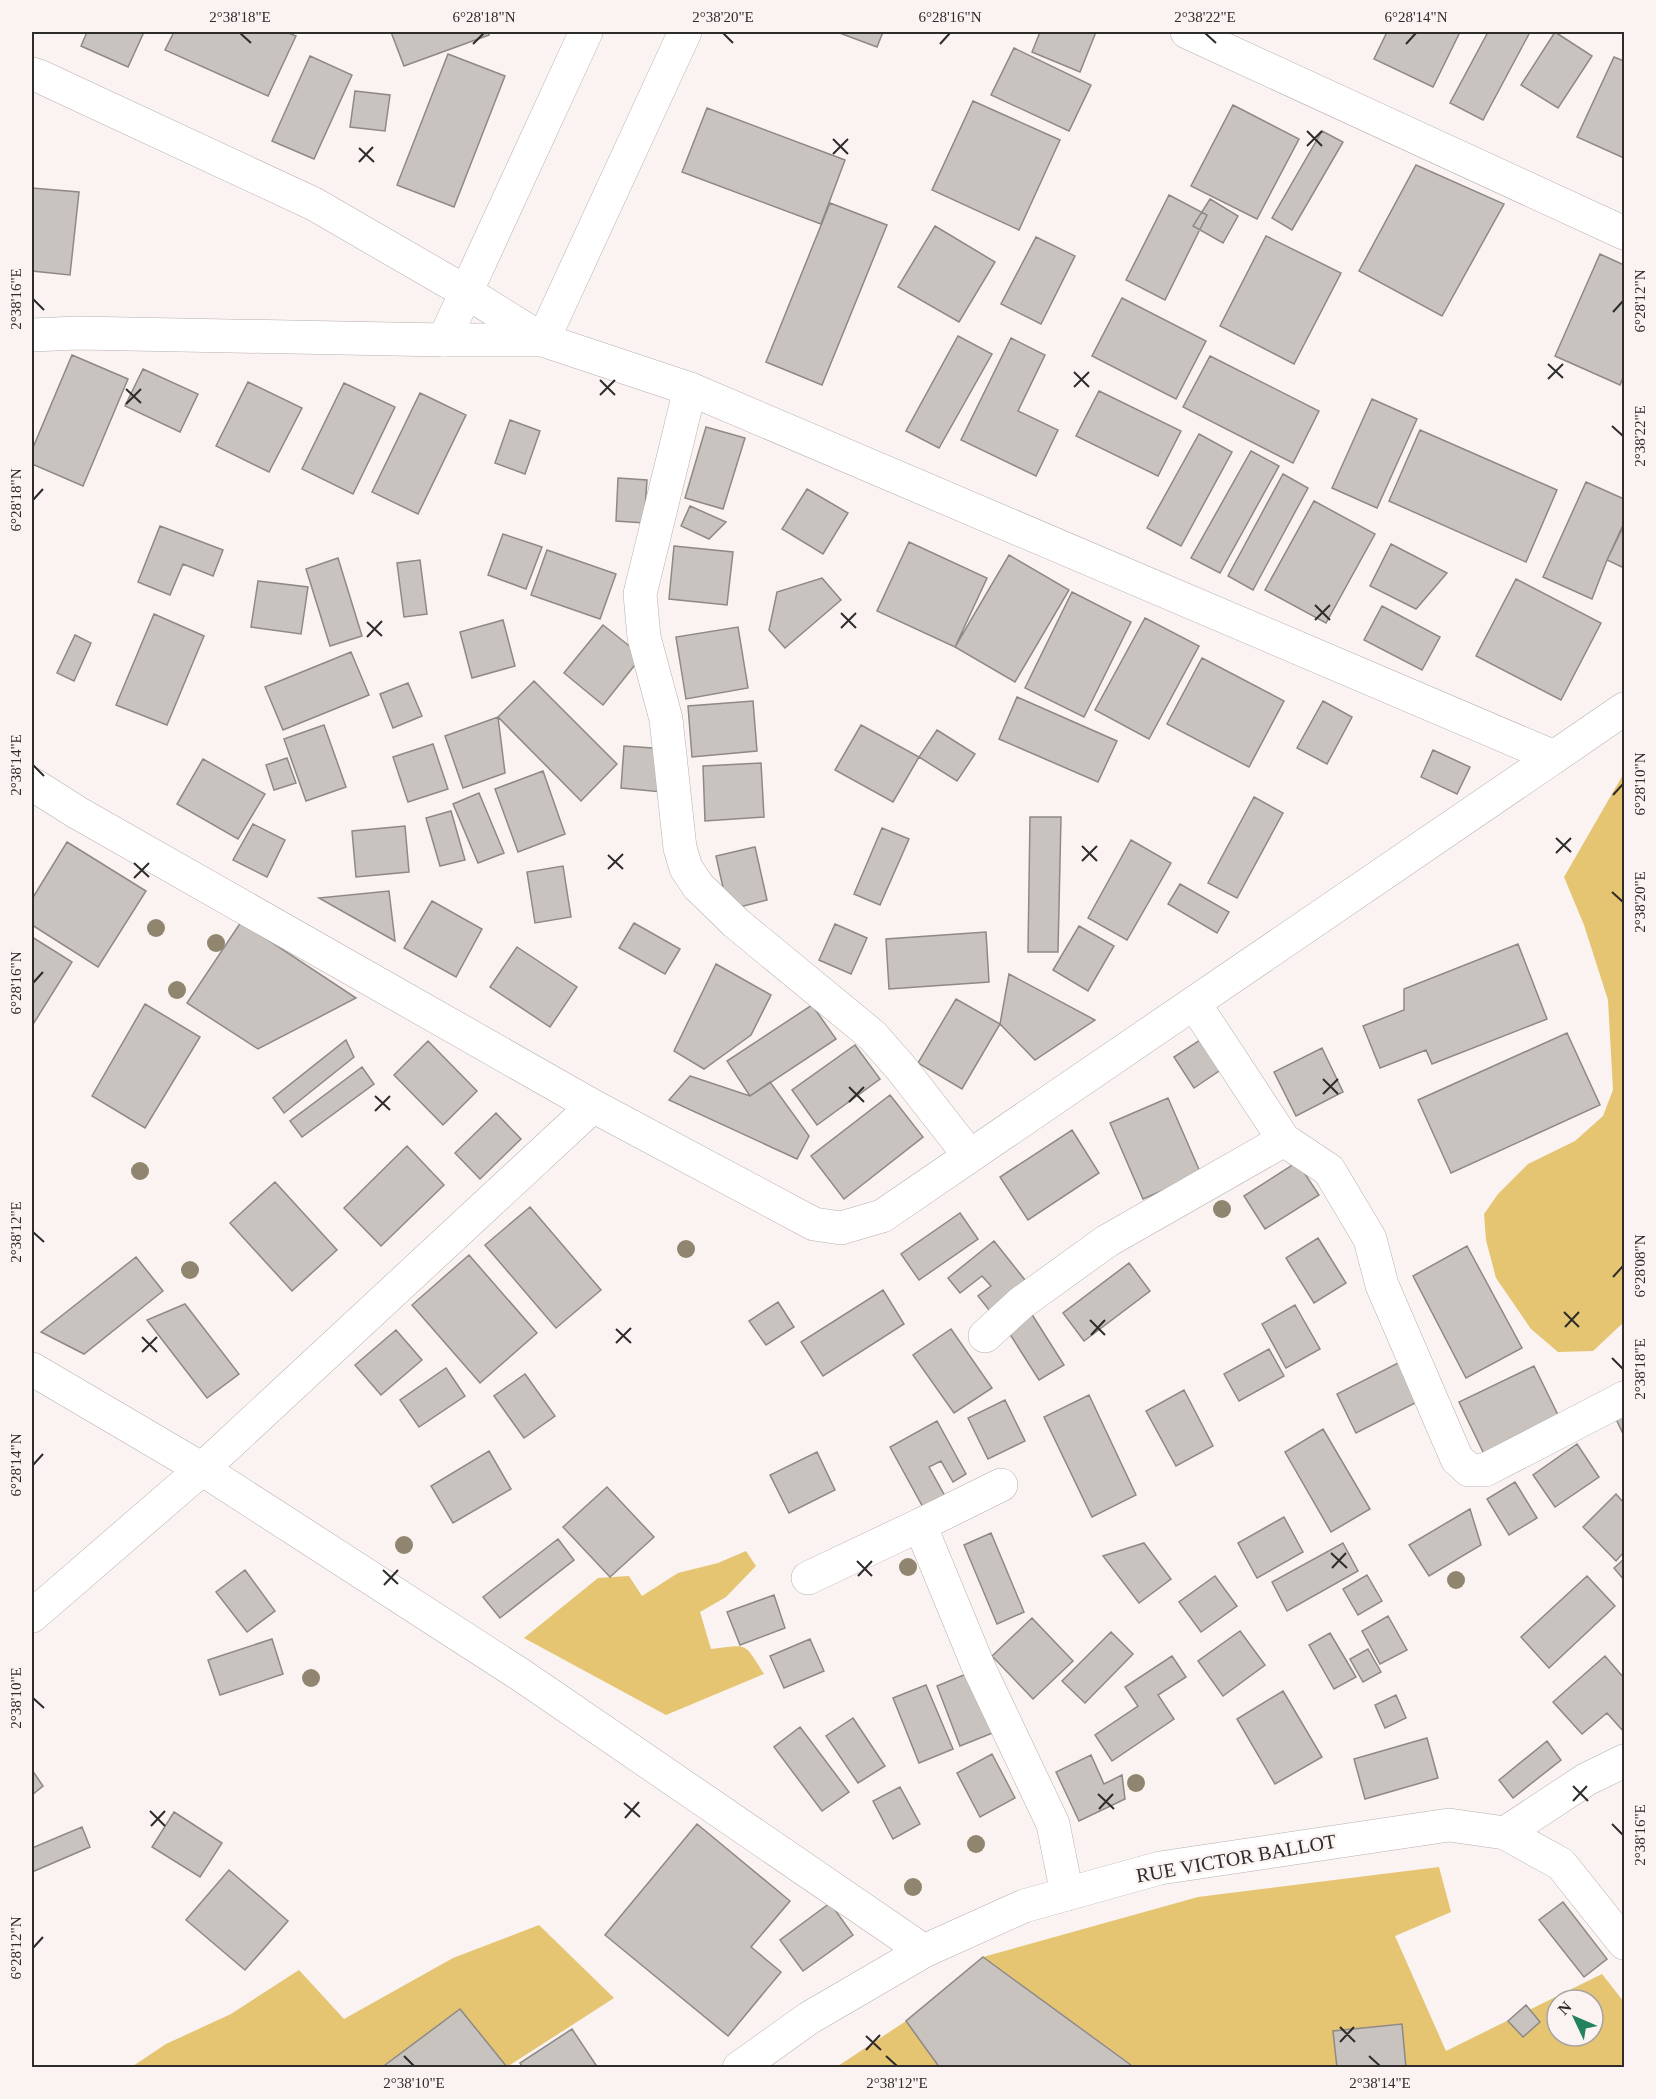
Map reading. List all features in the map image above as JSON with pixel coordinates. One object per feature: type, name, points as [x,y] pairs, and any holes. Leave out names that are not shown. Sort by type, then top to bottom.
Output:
[{"type":"street","points":[[444,340],[586,32]]},
{"type":"street","points":[[543,340],[685,32]]},
{"type":"street","points":[[1187,32],[1624,233]]},
{"type":"street","points":[[32,74],[41,76],[314,204],[466,292],[543,340],[690,389],[1554,757]]},
{"type":"street","points":[[32,335],[90,333],[543,340]]},
{"type":"street","points":[[690,389],[640,594],[644,637],[666,718],[681,848],[686,868],[698,886],[736,923],[872,1035],[901,1068],[969,1155]]},
{"type":"street","points":[[32,784],[78,813],[593,1106],[814,1224],[841,1228],[882,1216],[1624,709]]},
{"type":"street","points":[[1194,1003],[1284,1140],[1329,1170],[1370,1239],[1382,1285],[1457,1459],[1469,1470],[1485,1470],[1624,1398]]},
{"type":"street","points":[[32,1616],[202,1469],[593,1106]]},
{"type":"street","points":[[985,1336],[1021,1303],[1107,1241],[1284,1140]]},
{"type":"street","points":[[32,1369],[202,1469],[521,1675],[924,1951]]},
{"type":"street","points":[[808,1578],[1001,1485]]},
{"type":"street","points":[[920,1525],[984,1679],[1053,1824],[1066,1894]]},
{"type":"street","points":[[1505,1833],[1587,1779],[1624,1761]]},
{"type":"street","name":"RUE VICTOR BALLOT","points":[[739,2067],[809,2018],[924,1951],[1024,1906],[1160,1868],[1437,1826],[1449,1825],[1505,1833],[1561,1864],[1624,1943]]},
{"type":"shaded area","points":[[1624,773],[1624,1322],[1593,1351],[1558,1352],[1531,1329],[1496,1278],[1486,1240],[1484,1214],[1498,1194],[1528,1164],[1575,1141],[1603,1116],[1613,1090],[1608,1000],[1584,925],[1564,877]]},
{"type":"shaded area","points":[[746,1551],[756,1566],[726,1597],[700,1612],[711,1649],[739,1646],[744,1648],[764,1674],[666,1715],[524,1638],[598,1578],[629,1576],[642,1596],[678,1573],[718,1563]]},
{"type":"shaded area","points":[[1439,1867],[1451,1912],[1395,1936],[1446,2051],[1545,2002],[1545,2048],[1605,2048],[1605,1988],[1574,1988],[1602,1974],[1624,2002],[1624,2062],[1618,2068],[1135,2067],[983,1957],[1198,1897]]},
{"type":"shaded area","points":[[539,1925],[614,1998],[507,2067],[460,2010],[381,2067],[130,2068],[166,2044],[231,2014],[299,1970],[344,2019],[453,1958]]},
{"type":"shaded area","points":[[906,2021],[940,2067],[835,2068]]},
{"type":"building","points":[[87,32],[144,32],[128,67],[81,46]]},
{"type":"building","points":[[174,32],[286,32],[296,36],[268,96],[165,50]]},
{"type":"building","points":[[391,32],[488,32],[489,35],[404,66]]},
{"type":"building","points":[[837,32],[883,32],[877,47]]},
{"type":"building","points":[[1040,32],[1096,32],[1080,72],[1032,52]]},
{"type":"building","points":[[1387,32],[1460,32],[1433,87],[1374,59]]},
{"type":"building","points":[[1488,32],[1530,32],[1483,120],[1450,103]]},
{"type":"building","points":[[1555,32],[1592,56],[1558,108],[1521,85]]},
{"type":"building","points":[[1014,48],[1091,85],[1069,131],[991,95]]},
{"type":"building","points":[[448,54],[505,76],[454,207],[397,185]]},
{"type":"building","points":[[310,56],[352,75],[314,159],[272,141]]},
{"type":"building","points":[[1614,57],[1624,61],[1624,158],[1577,137]]},
{"type":"building","points":[[355,91],[390,95],[385,131],[350,127]]},
{"type":"building","points":[[973,101],[1060,140],[1019,230],[932,190]]},
{"type":"building","points":[[1233,105],[1299,139],[1257,219],[1191,186]]},
{"type":"building","points":[[707,108],[845,160],[821,224],[682,172]]},
{"type":"building","points":[[1322,131],[1343,142],[1292,230],[1272,218]]},
{"type":"building","points":[[1416,165],[1504,204],[1442,316],[1359,271]]},
{"type":"building","points":[[32,188],[79,192],[70,275],[32,271]]},
{"type":"building","points":[[1169,195],[1207,215],[1165,300],[1126,280]]},
{"type":"building","points":[[1210,199],[1238,216],[1223,243],[1193,226]]},
{"type":"building","points":[[830,203],[887,225],[822,385],[766,362]]},
{"type":"building","points":[[935,226],[995,262],[959,322],[898,287]]},
{"type":"building","points":[[1266,236],[1341,273],[1294,364],[1220,326]]},
{"type":"building","points":[[1036,237],[1075,256],[1041,324],[1001,304]]},
{"type":"building","points":[[1600,254],[1624,265],[1624,375],[1620,385],[1555,356]]},
{"type":"building","points":[[1122,298],[1206,341],[1176,399],[1092,356]]},
{"type":"building","points":[[958,336],[992,354],[939,448],[906,431]]},
{"type":"building","points":[[1011,338],[1045,355],[1018,411],[1058,430],[1036,476],[961,440]]},
{"type":"building","points":[[72,355],[128,379],[83,486],[32,464],[32,450]]},
{"type":"building","points":[[1210,356],[1319,411],[1293,463],[1183,407]]},
{"type":"building","points":[[143,369],[198,394],[180,432],[125,406]]},
{"type":"building","points":[[248,382],[302,408],[269,472],[216,446]]},
{"type":"building","points":[[344,383],[395,407],[353,494],[302,469]]},
{"type":"building","points":[[1099,391],[1181,431],[1158,476],[1076,436]]},
{"type":"building","points":[[420,393],[466,415],[418,514],[372,492]]},
{"type":"building","points":[[1372,399],[1417,419],[1377,508],[1332,488]]},
{"type":"building","points":[[510,420],[540,431],[525,474],[495,463]]},
{"type":"building","points":[[706,427],[745,438],[723,509],[685,498]]},
{"type":"building","points":[[1420,430],[1557,490],[1526,562],[1389,501]]},
{"type":"building","points":[[1199,434],[1232,452],[1181,546],[1147,528]]},
{"type":"building","points":[[1251,451],[1279,466],[1220,573],[1191,558]]},
{"type":"building","points":[[1283,474],[1308,488],[1253,590],[1228,576]]},
{"type":"building","points":[[618,478],[647,480],[644,523],[616,521]]},
{"type":"building","points":[[1586,482],[1624,499],[1624,525],[1592,599],[1543,577]]},
{"type":"building","points":[[807,489],[848,513],[823,554],[782,529]]},
{"type":"building","points":[[1314,501],[1375,534],[1326,623],[1265,590]]},
{"type":"building","points":[[690,506],[726,522],[709,539],[681,526]]},
{"type":"building","points":[[1624,523],[1624,568],[1607,560]]},
{"type":"building","points":[[160,526],[223,550],[213,576],[183,564],[170,595],[138,582]]},
{"type":"building","points":[[503,534],[542,547],[526,589],[488,575]]},
{"type":"building","points":[[909,542],[987,578],[955,647],[877,611]]},
{"type":"building","points":[[1391,544],[1447,573],[1416,609],[1370,586]]},
{"type":"building","points":[[674,546],[733,552],[727,605],[669,599]]},
{"type":"building","points":[[547,550],[616,574],[600,619],[531,595]]},
{"type":"building","points":[[1009,555],[1069,590],[1015,682],[955,647]]},
{"type":"building","points":[[338,558],[362,636],[330,646],[306,569]]},
{"type":"building","points":[[420,560],[427,614],[404,617],[397,563]]},
{"type":"building","points":[[822,578],[841,600],[785,648],[769,630],[777,592]]},
{"type":"building","points":[[1516,579],[1601,623],[1561,700],[1476,656]]},
{"type":"building","points":[[258,581],[308,587],[301,634],[251,627]]},
{"type":"building","points":[[1072,592],[1131,622],[1084,717],[1025,688]]},
{"type":"building","points":[[1382,606],[1440,637],[1422,670],[1364,640]]},
{"type":"building","points":[[154,614],[204,636],[167,725],[116,705]]},
{"type":"building","points":[[1145,618],[1199,646],[1149,739],[1095,710]]},
{"type":"building","points":[[503,620],[515,666],[472,678],[460,632]]},
{"type":"building","points":[[603,625],[642,656],[603,705],[564,673]]},
{"type":"building","points":[[738,627],[748,688],[686,699],[676,637]]},
{"type":"building","points":[[75,635],[91,643],[74,681],[57,673]]},
{"type":"building","points":[[351,652],[369,695],[283,730],[265,687]]},
{"type":"building","points":[[1202,658],[1284,701],[1249,767],[1167,724]]},
{"type":"building","points":[[534,681],[617,764],[581,801],[498,717]]},
{"type":"building","points":[[408,683],[422,716],[393,728],[380,694]]},
{"type":"building","points":[[1017,697],[1117,741],[1098,782],[999,739]]},
{"type":"building","points":[[753,701],[757,751],[692,757],[688,706]]},
{"type":"building","points":[[1323,701],[1352,717],[1327,764],[1297,748]]},
{"type":"building","points":[[498,717],[505,773],[463,788],[445,736]]},
{"type":"building","points":[[324,725],[346,787],[306,801],[284,739]]},
{"type":"building","points":[[861,725],[919,757],[893,802],[835,770]]},
{"type":"building","points":[[937,730],[975,754],[957,781],[919,757]]},
{"type":"building","points":[[433,744],[448,789],[408,802],[393,757]]},
{"type":"building","points":[[624,746],[666,749],[662,792],[621,788]]},
{"type":"building","points":[[1433,750],[1470,767],[1457,794],[1421,777]]},
{"type":"building","points":[[287,758],[296,783],[274,790],[266,765]]},
{"type":"building","points":[[203,759],[265,794],[238,839],[177,804]]},
{"type":"building","points":[[761,763],[764,817],[705,821],[703,766]]},
{"type":"building","points":[[543,771],[565,834],[518,852],[495,789]]},
{"type":"building","points":[[479,793],[504,853],[478,863],[453,804]]},
{"type":"building","points":[[1254,797],[1283,813],[1237,898],[1208,883]]},
{"type":"building","points":[[451,811],[465,860],[440,866],[426,818]]},
{"type":"building","points":[[1030,817],[1061,817],[1058,952],[1028,952]]},
{"type":"building","points":[[253,824],[285,840],[267,877],[233,860]]},
{"type":"building","points":[[405,826],[409,872],[356,877],[352,831]]},
{"type":"building","points":[[882,828],[909,839],[880,905],[854,894]]},
{"type":"building","points":[[1131,840],[1171,863],[1127,940],[1088,918]]},
{"type":"building","points":[[67,842],[146,891],[98,967],[32,925],[32,899]]},
{"type":"building","points":[[755,847],[767,900],[728,910],[716,856]]},
{"type":"building","points":[[563,866],[571,917],[535,923],[527,872]]},
{"type":"building","points":[[1180,884],[1229,912],[1217,933],[1168,904]]},
{"type":"building","points":[[389,891],[395,941],[319,898]]},
{"type":"building","points":[[432,901],[482,929],[456,977],[404,948]]},
{"type":"building","points":[[241,922],[356,998],[258,1049],[187,1003]]},
{"type":"building","points":[[634,923],[680,949],[665,974],[619,948]]},
{"type":"building","points":[[835,924],[867,938],[851,974],[819,960]]},
{"type":"building","points":[[1079,926],[1114,946],[1088,991],[1053,970]]},
{"type":"building","points":[[986,932],[989,982],[889,989],[886,939]]},
{"type":"building","points":[[32,937],[72,962],[32,1026]]},
{"type":"building","points":[[1518,944],[1547,1019],[1432,1064],[1426,1050],[1380,1068],[1363,1026],[1404,1010],[1404,989]]},
{"type":"building","points":[[517,947],[577,987],[550,1027],[490,987]]},
{"type":"building","points":[[716,964],[771,995],[751,1035],[704,1069],[674,1051]]},
{"type":"building","points":[[1009,974],[1095,1020],[1035,1060],[1000,1024]]},
{"type":"building","points":[[956,999],[1000,1024],[962,1089],[918,1063]]},
{"type":"building","points":[[145,1004],[200,1037],[145,1128],[92,1096]]},
{"type":"building","points":[[812,1005],[836,1039],[750,1096],[727,1061]]},
{"type":"building","points":[[1567,1033],[1600,1105],[1451,1173],[1418,1100]]},
{"type":"building","points":[[1203,1038],[1222,1069],[1194,1088],[1174,1057]]},
{"type":"building","points":[[346,1040],[354,1057],[284,1113],[273,1098]]},
{"type":"building","points":[[428,1041],[477,1091],[443,1125],[394,1075]]},
{"type":"building","points":[[855,1045],[880,1079],[817,1125],[792,1090]]},
{"type":"building","points":[[1322,1048],[1343,1092],[1296,1116],[1274,1072]]},
{"type":"building","points":[[362,1067],[374,1084],[302,1137],[290,1121]]},
{"type":"building","points":[[690,1076],[750,1096],[770,1082],[809,1136],[797,1159],[669,1100]]},
{"type":"building","points":[[890,1095],[923,1137],[844,1199],[811,1156]]},
{"type":"building","points":[[1168,1098],[1201,1174],[1143,1199],[1110,1123]]},
{"type":"building","points":[[496,1113],[521,1139],[480,1179],[455,1153]]},
{"type":"building","points":[[1072,1130],[1099,1173],[1028,1220],[1000,1177]]},
{"type":"building","points":[[407,1146],[444,1185],[381,1246],[344,1208]]},
{"type":"building","points":[[1297,1162],[1319,1195],[1265,1229],[1244,1196]]},
{"type":"building","points":[[275,1182],[337,1250],[292,1291],[230,1223]]},
{"type":"building","points":[[530,1207],[601,1290],[556,1328],[485,1245]]},
{"type":"building","points":[[960,1213],[978,1239],[919,1280],[901,1254]]},
{"type":"building","points":[[1318,1238],[1346,1283],[1314,1303],[1286,1258]]},
{"type":"building","points":[[994,1241],[1029,1285],[993,1315],[978,1296],[991,1286],[982,1276],[960,1293],[948,1278]]},
{"type":"building","points":[[1467,1246],[1522,1348],[1466,1378],[1413,1276]]},
{"type":"building","points":[[469,1255],[537,1333],[480,1383],[412,1305]]},
{"type":"building","points":[[136,1257],[163,1291],[84,1354],[41,1332]]},
{"type":"building","points":[[1129,1263],[1150,1291],[1084,1341],[1063,1313]]},
{"type":"building","points":[[883,1290],[904,1324],[823,1376],[801,1342]]},
{"type":"building","points":[[778,1302],[794,1327],[766,1345],[749,1321]]},
{"type":"building","points":[[185,1304],[239,1374],[207,1398],[147,1320]]},
{"type":"building","points":[[1295,1305],[1320,1349],[1286,1368],[1262,1324]]},
{"type":"building","points":[[1031,1313],[1064,1365],[1039,1380],[1006,1328]]},
{"type":"building","points":[[951,1329],[992,1388],[954,1413],[913,1355]]},
{"type":"building","points":[[396,1330],[422,1360],[381,1395],[355,1365]]},
{"type":"building","points":[[1269,1349],[1284,1376],[1239,1401],[1224,1374]]},
{"type":"building","points":[[1400,1362],[1419,1401],[1356,1433],[1337,1394]]},
{"type":"building","points":[[1534,1366],[1560,1419],[1485,1456],[1459,1402]]},
{"type":"building","points":[[446,1368],[465,1396],[419,1427],[400,1400]]},
{"type":"building","points":[[525,1374],[555,1416],[524,1438],[494,1396]]},
{"type":"building","points":[[1184,1390],[1213,1446],[1176,1466],[1146,1411]]},
{"type":"building","points":[[1089,1395],[1136,1495],[1092,1517],[1044,1417]]},
{"type":"building","points":[[1005,1400],[1025,1441],[988,1459],[968,1418]]},
{"type":"building","points":[[1624,1414],[1624,1436],[1616,1419]]},
{"type":"building","points":[[937,1421],[966,1474],[953,1482],[941,1461],[929,1467],[946,1498],[924,1509],[890,1447]]},
{"type":"building","points":[[1323,1429],[1370,1509],[1331,1532],[1285,1452]]},
{"type":"building","points":[[1577,1444],[1599,1477],[1555,1507],[1533,1475]]},
{"type":"building","points":[[489,1451],[511,1489],[453,1523],[431,1486]]},
{"type":"building","points":[[817,1452],[835,1490],[789,1513],[770,1475]]},
{"type":"building","points":[[1515,1482],[1537,1518],[1509,1535],[1487,1499]]},
{"type":"building","points":[[607,1487],[654,1537],[610,1577],[563,1527]]},
{"type":"building","points":[[1616,1494],[1624,1503],[1624,1552],[1616,1561],[1583,1527]]},
{"type":"building","points":[[1470,1509],[1481,1545],[1429,1576],[1409,1545]]},
{"type":"building","points":[[1284,1517],[1303,1552],[1257,1578],[1238,1543]]},
{"type":"building","points":[[991,1533],[1024,1612],[997,1624],[964,1545]]},
{"type":"building","points":[[558,1539],[574,1560],[500,1618],[483,1597]]},
{"type":"building","points":[[1144,1543],[1171,1579],[1139,1603],[1103,1556]]},
{"type":"building","points":[[1343,1543],[1358,1571],[1287,1611],[1272,1582]]},
{"type":"building","points":[[1624,1559],[1624,1580],[1614,1568]]},
{"type":"building","points":[[245,1570],[275,1611],[247,1632],[216,1592]]},
{"type":"building","points":[[1367,1575],[1382,1601],[1358,1615],[1343,1589]]},
{"type":"building","points":[[1215,1576],[1237,1606],[1201,1632],[1179,1602]]},
{"type":"building","points":[[1587,1576],[1615,1606],[1549,1668],[1521,1637]]},
{"type":"building","points":[[774,1595],[785,1628],[740,1645],[727,1612]]},
{"type":"building","points":[[1388,1616],[1407,1650],[1380,1664],[1362,1631]]},
{"type":"building","points":[[1032,1618],[1073,1661],[1033,1699],[992,1656]]},
{"type":"building","points":[[1240,1631],[1265,1665],[1223,1696],[1198,1661]]},
{"type":"building","points":[[1111,1632],[1133,1654],[1085,1703],[1062,1681]]},
{"type":"building","points":[[1330,1633],[1356,1677],[1334,1689],[1309,1645]]},
{"type":"building","points":[[272,1639],[283,1674],[220,1695],[208,1660]]},
{"type":"building","points":[[810,1639],[824,1671],[784,1688],[770,1656]]},
{"type":"building","points":[[1368,1649],[1381,1672],[1363,1682],[1350,1659]]},
{"type":"building","points":[[1172,1656],[1186,1677],[1158,1695],[1174,1719],[1112,1761],[1095,1735],[1138,1706],[1125,1687]]},
{"type":"building","points":[[1605,1656],[1624,1678],[1624,1732],[1607,1713],[1582,1734],[1553,1702]]},
{"type":"building","points":[[976,1670],[1000,1730],[960,1746],[937,1686]]},
{"type":"building","points":[[926,1685],[953,1749],[919,1763],[893,1698]]},
{"type":"building","points":[[1283,1691],[1322,1757],[1275,1784],[1237,1719]]},
{"type":"building","points":[[1396,1695],[1406,1718],[1385,1728],[1375,1705]]},
{"type":"building","points":[[853,1718],[885,1766],[858,1783],[826,1736]]},
{"type":"building","points":[[800,1727],[849,1792],[822,1811],[774,1747]]},
{"type":"building","points":[[1427,1738],[1438,1778],[1365,1799],[1354,1759]]},
{"type":"building","points":[[1547,1741],[1561,1760],[1513,1798],[1499,1780]]},
{"type":"building","points":[[992,1754],[1015,1798],[980,1817],[957,1773]]},
{"type":"building","points":[[1091,1755],[1104,1784],[1122,1775],[1125,1799],[1079,1821],[1056,1772]]},
{"type":"building","points":[[32,1770],[43,1786],[32,1795]]},
{"type":"building","points":[[900,1787],[920,1824],[893,1839],[873,1801]]},
{"type":"building","points":[[174,1812],[222,1843],[200,1877],[152,1847]]},
{"type":"building","points":[[697,1824],[790,1901],[751,1947],[781,1972],[728,2036],[605,1935]]},
{"type":"building","points":[[82,1827],[90,1847],[32,1872],[32,1848]]},
{"type":"building","points":[[229,1870],[288,1921],[245,1970],[186,1920]]},
{"type":"building","points":[[1563,1902],[1607,1959],[1584,1977],[1539,1920]]},
{"type":"building","points":[[830,1903],[853,1935],[803,1971],[780,1940]]},
{"type":"building","points":[[983,1957],[1135,2068],[940,2068],[906,2021]]},
{"type":"building","points":[[1526,2005],[1540,2022],[1523,2037],[1508,2021]]},
{"type":"building","points":[[460,2009],[507,2067],[381,2068]]},
{"type":"building","points":[[1402,2024],[1406,2068],[1337,2068],[1333,2031]]},
{"type":"building","points":[[572,2029],[598,2068],[523,2068],[520,2063]]}]
